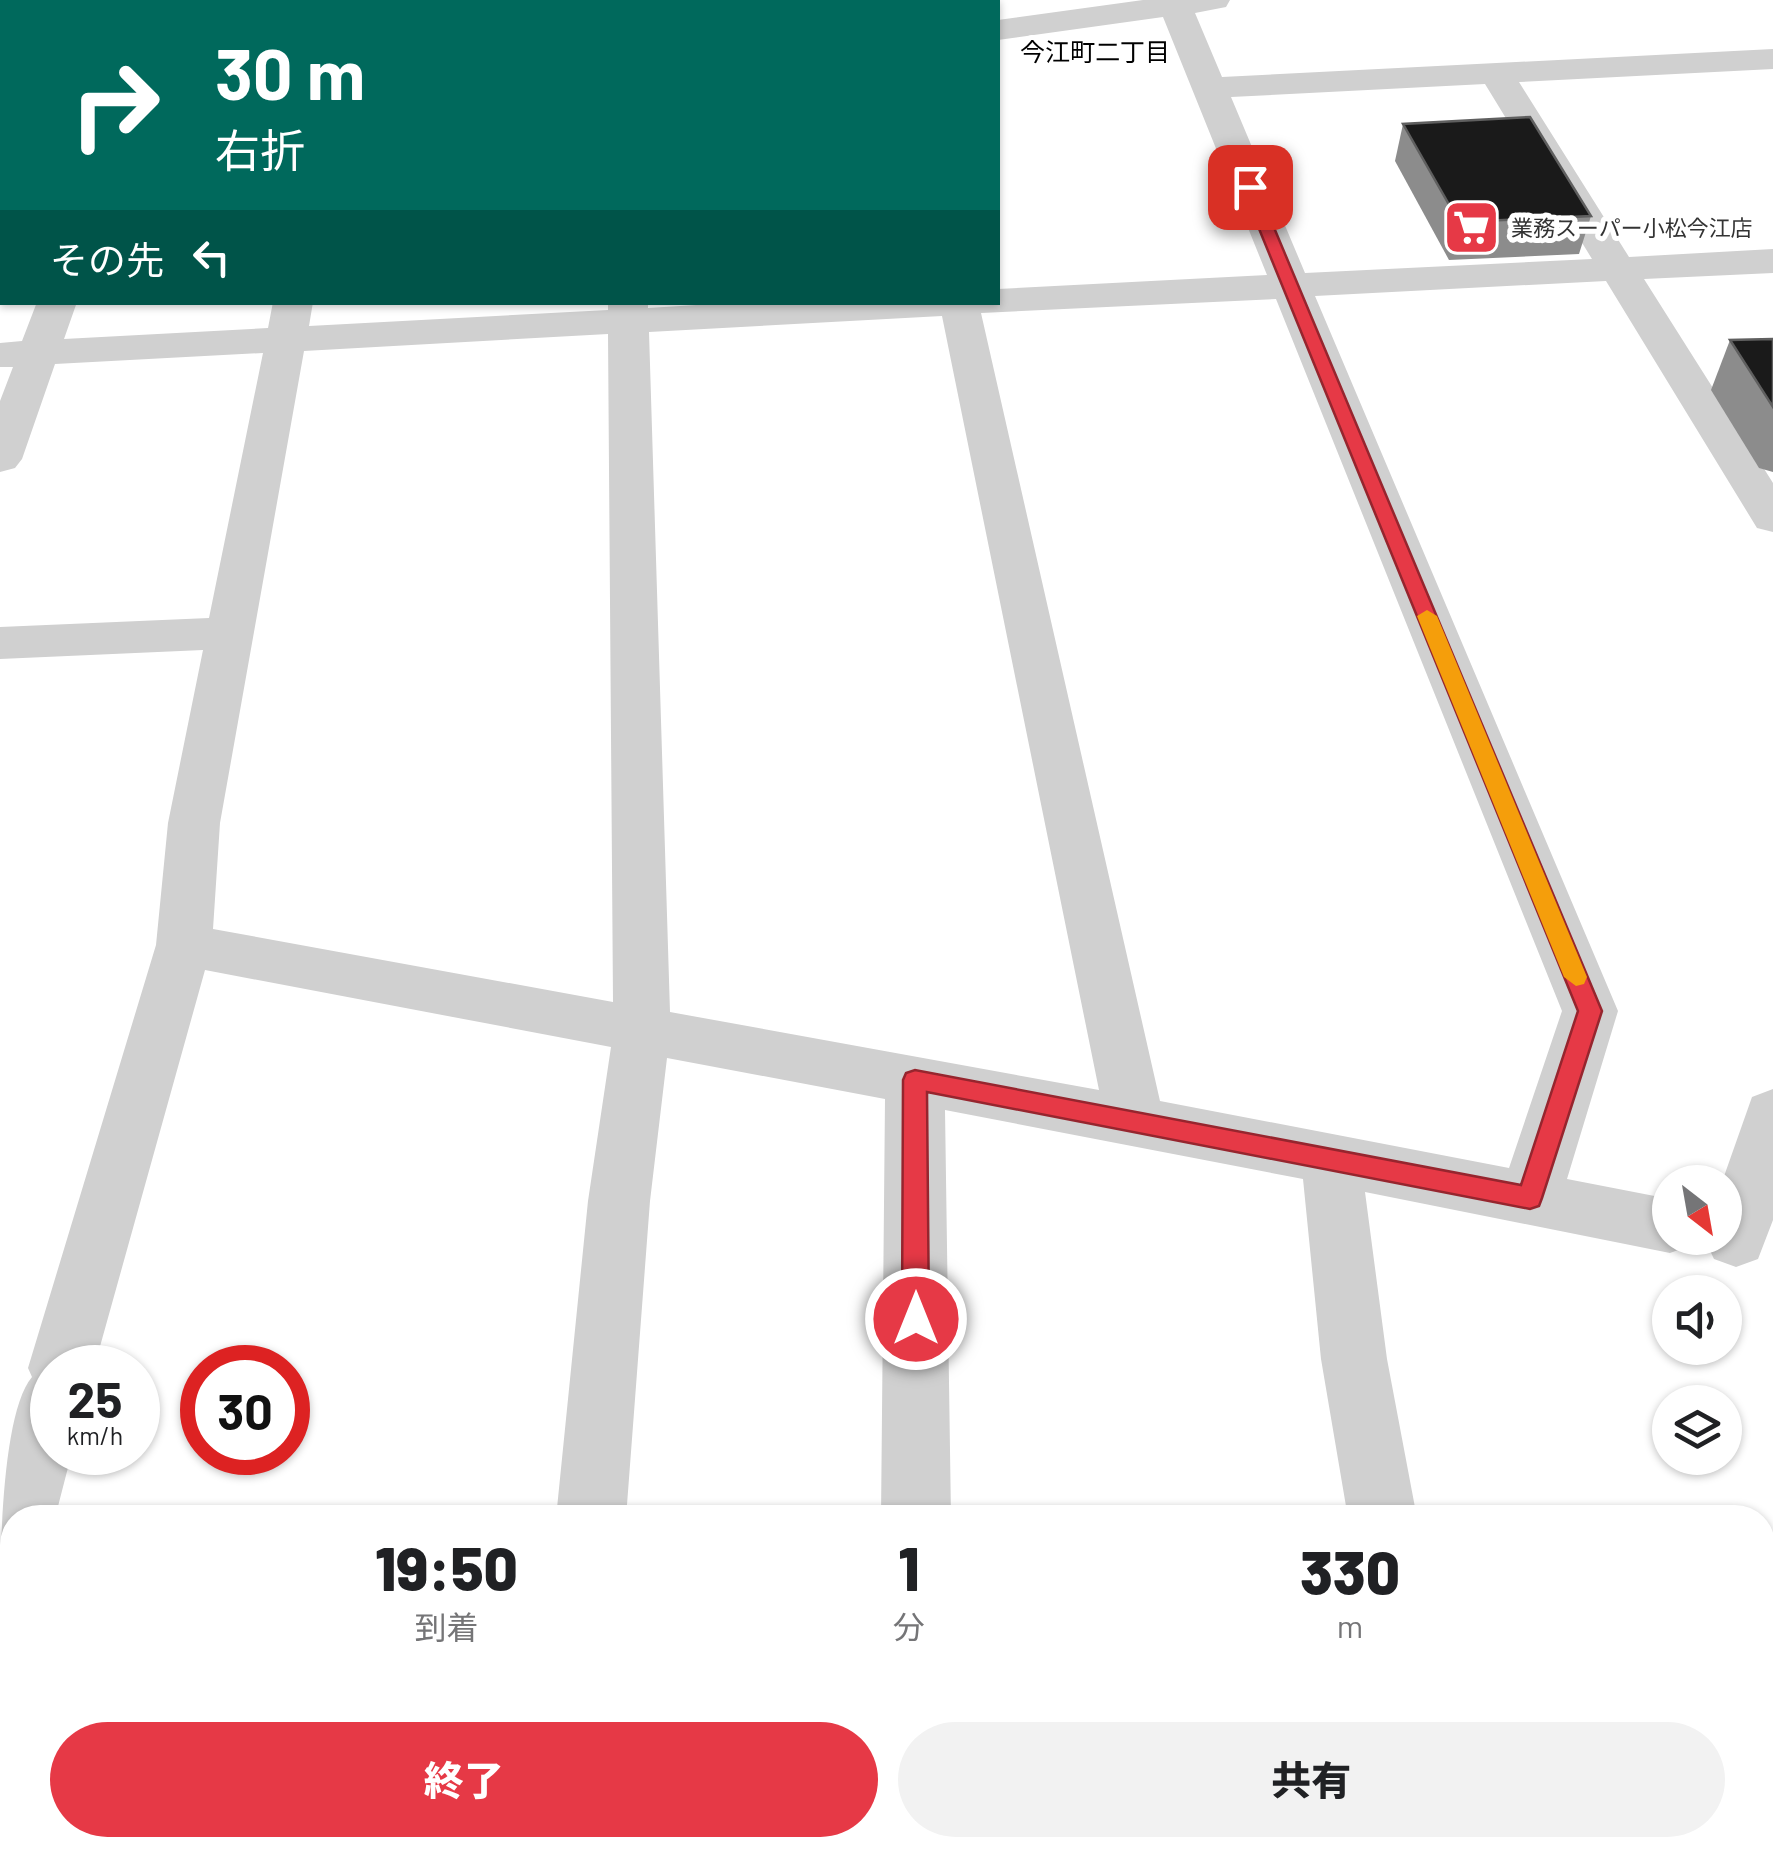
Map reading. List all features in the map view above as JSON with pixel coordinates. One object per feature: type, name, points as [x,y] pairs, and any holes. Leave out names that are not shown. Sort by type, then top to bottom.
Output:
[{"type":"street","points":[[1000,30],[1214,0]]},
{"type":"street","points":[[1174,5],[1590,1011],[1530,1198]]},
{"type":"street","points":[[1209,88],[1773,59]]},
{"type":"street","points":[[1496,74],[1773,518]]},
{"type":"street","points":[[1000,302],[1773,261]]},
{"type":"street","points":[[0,459],[20,353],[55,305]]},
{"type":"street","points":[[20,353],[289,320],[885,305]]},
{"type":"street","points":[[959,305],[1135,1121]]},
{"type":"street","points":[[592,1505],[619,1202],[642,1030],[628,312]]},
{"type":"street","points":[[69,1345],[184,945],[194,823],[289,320]]},
{"type":"street","points":[[0,643],[231,633]]},
{"type":"street","points":[[184,945],[1135,1121],[1652,1222]]},
{"type":"street","points":[[915,1080],[916,1505]]},
{"type":"street","points":[[1745,1242],[1773,1114]]},
{"type":"street","points":[[1331,1159],[1354,1359],[1381,1505]]},
{"type":"street","points":[[24,1505],[32,1475]]},
{"type":"building","points":[[1530,117],[1591,216],[1459,222],[1403,124]]},
{"type":"building","points":[[1773,339],[1773,407],[1730,340]]},
{"type":"slow traffic","points":[[1427,616],[1576,977]]},
{"type":"place","name":"業務スーパー小松今江店","points":[[1472,228]]},
{"type":"district","name":"今江町二丁目","points":[[1095,52]]},
{"type":"route","points":[[916,1319],[915,1080],[1530,1198],[1590,1011],[1250,187]]}]
